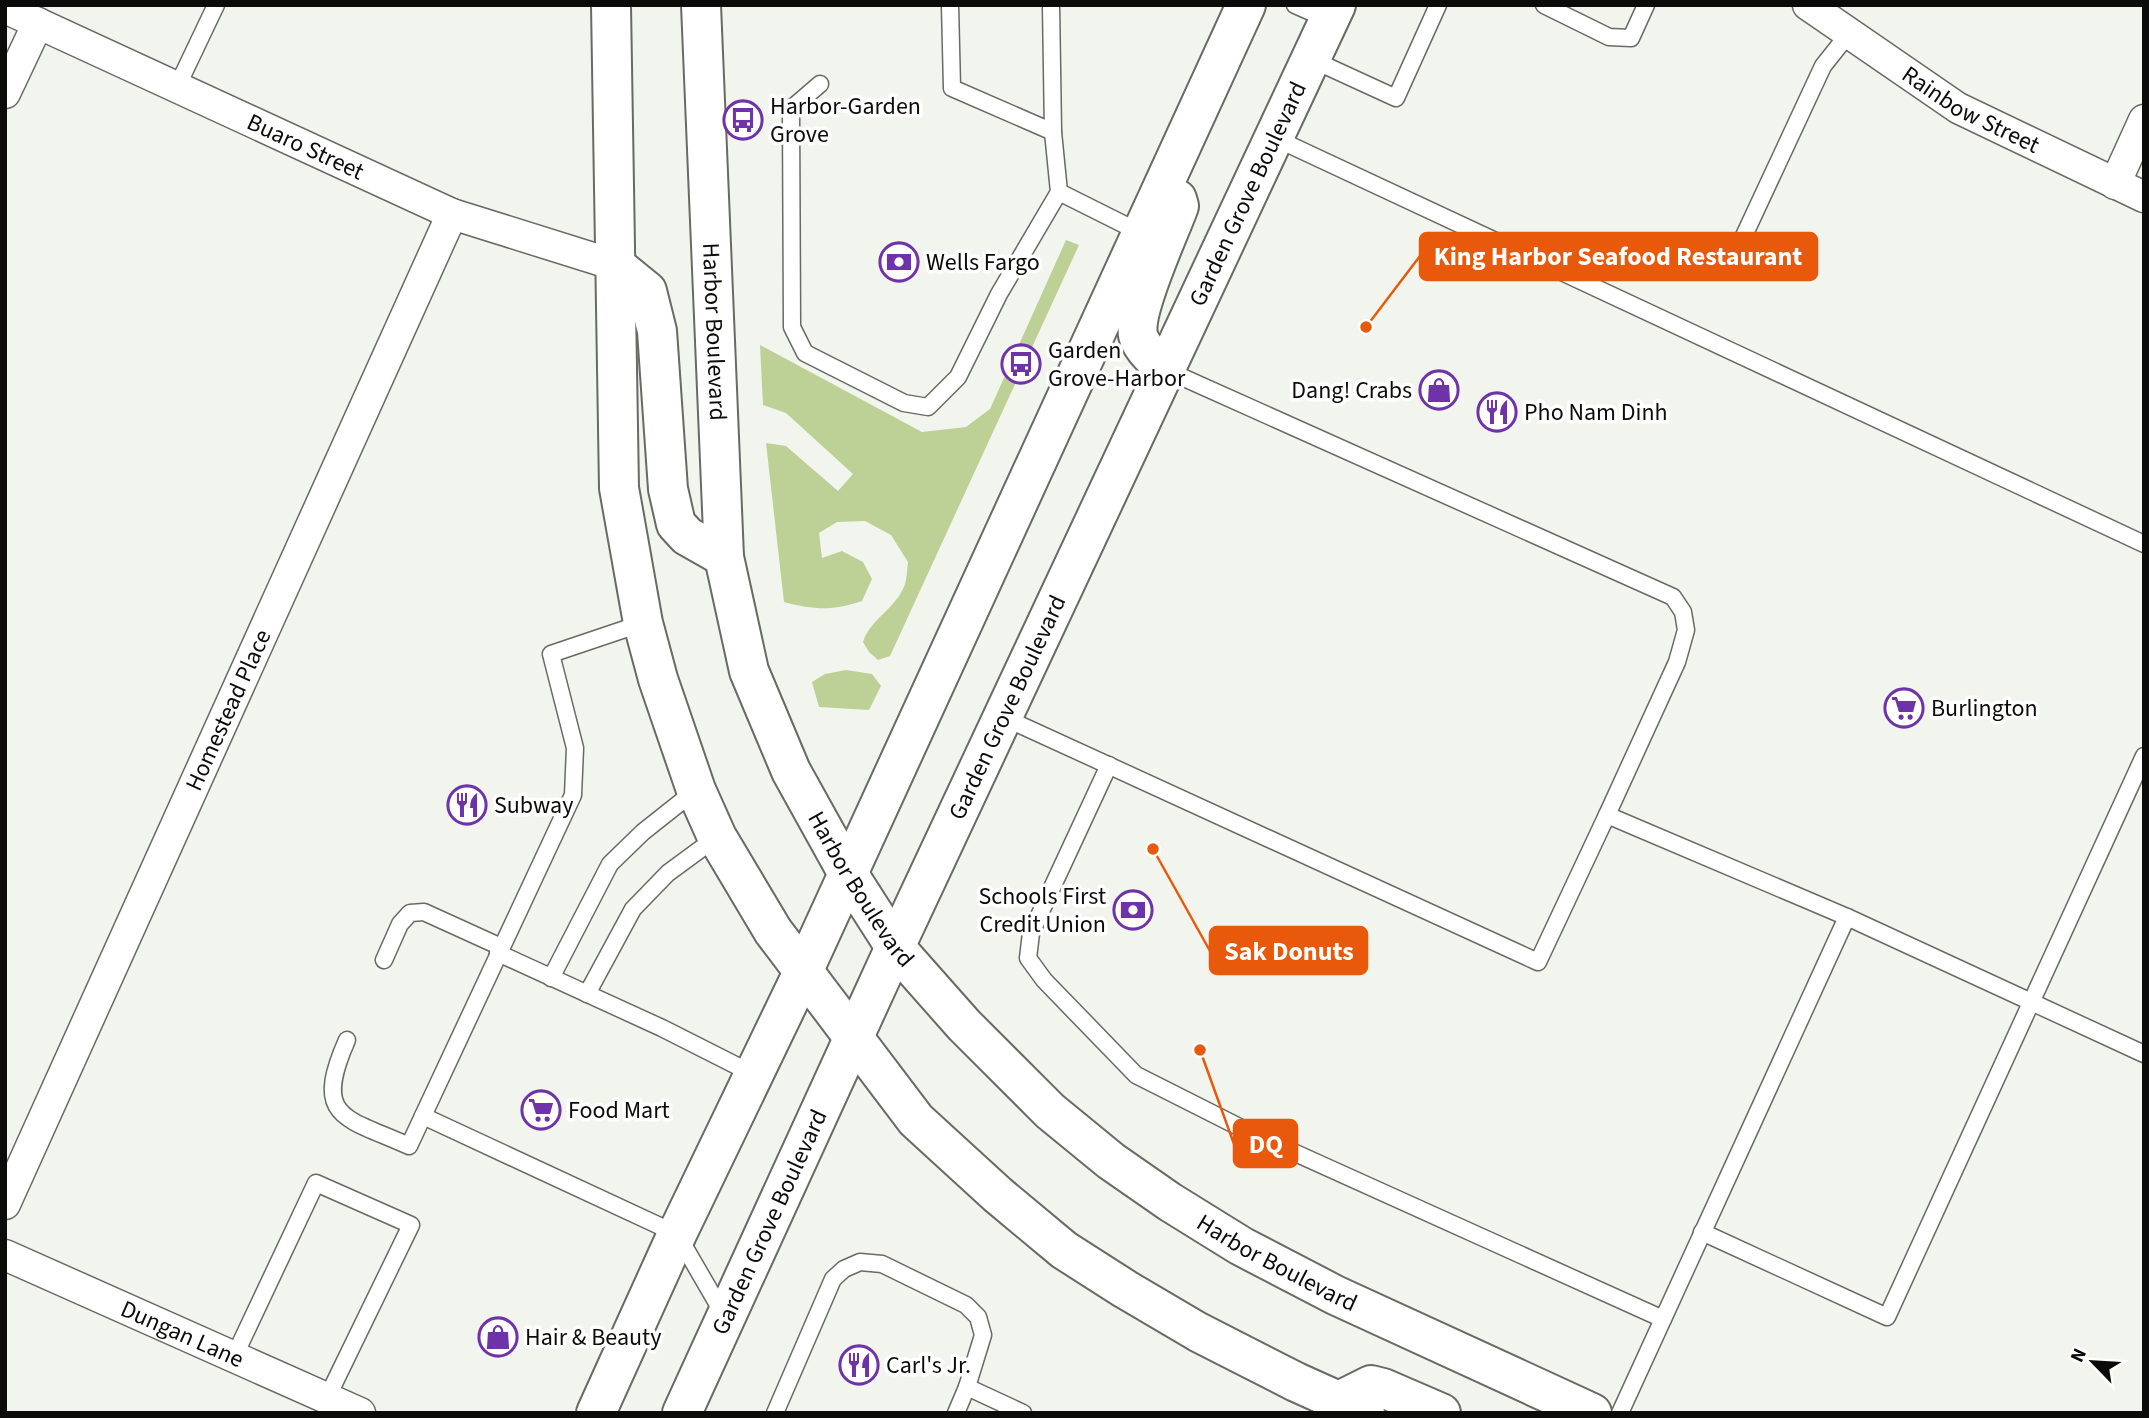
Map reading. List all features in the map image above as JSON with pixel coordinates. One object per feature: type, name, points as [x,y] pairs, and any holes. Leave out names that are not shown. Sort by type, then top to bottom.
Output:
[{"type":"main road","points":[[611,5],[620,488],[643,623],[658,679],[696,790],[717,837],[773,931],[916,1120],[998,1195],[1064,1250],[1198,1332],[1352,1407],[1371,1385],[1441,1413]]},
{"type":"main road","name":"Harbor Boulevard","points":[[701,5],[724,557],[749,671],[791,771],[847,872],[895,947],[964,1025],[1050,1111],[1111,1161],[1241,1246],[1335,1295],[1592,1413]]},
{"type":"main road","points":[[596,1413],[677,1234],[803,972],[1246,5]]},
{"type":"main road","name":"Garden Grove Boulevard","points":[[682,1413],[895,947],[1311,60],[1320,10]]},
{"type":"main road","points":[[1163,185],[1172,191],[1179,206],[1144,301],[1138,326],[1142,345],[1164,369]]},
{"type":"main road","points":[[615,265],[647,291],[657,331],[668,489],[676,524],[687,536],[724,557]]},
{"type":"street","name":"Rainbow Street","points":[[1808,5],[1958,108],[2144,197]]},
{"type":"street","name":"Buaro Street","points":[[5,8],[452,214],[615,265]]},
{"type":"street","points":[[5,93],[38,23]]},
{"type":"street","points":[[2115,184],[2144,120]]},
{"type":"street","name":"Homestead Place","points":[[5,1204],[452,214]]},
{"type":"street","name":"Dungan Lane","points":[[5,1255],[360,1413]]},
{"type":"lane","points":[[177,87],[216,5]]},
{"type":"lane","points":[[950,5],[952,88],[1053,132]]},
{"type":"lane","points":[[820,84],[791,109],[792,327],[805,353],[904,404],[928,407],[958,377],[999,294],[1059,192],[1053,132],[1051,5]]},
{"type":"lane","points":[[1311,60],[1396,98],[1438,5]]},
{"type":"lane","points":[[1544,5],[1609,37],[1630,38],[1646,5]]},
{"type":"lane","points":[[1729,268],[1823,66],[1850,32]]},
{"type":"lane","points":[[1275,138],[2144,544]]},
{"type":"lane","points":[[1059,192],[1141,233]]},
{"type":"lane","points":[[1003,717],[1538,962],[1607,815],[1677,662],[1686,630],[1684,612],[1673,597],[1164,369]]},
{"type":"lane","points":[[347,1040],[335,1068],[334,1104],[342,1116],[409,1146],[573,795],[575,748],[551,654],[643,623]]},
{"type":"lane","points":[[1702,1232],[1886,1317],[2144,755]]},
{"type":"lane","points":[[1109,765],[1031,933],[1028,958],[1044,980],[1136,1075],[1251,1133],[1663,1319]]},
{"type":"lane","points":[[551,978],[610,864],[643,832],[696,790]]},
{"type":"lane","points":[[1607,815],[1847,917],[2144,1054]]},
{"type":"lane","points":[[587,994],[633,909],[668,873],[717,837]]},
{"type":"lane","points":[[384,960],[400,924],[410,913],[424,912],[551,978],[753,1074]]},
{"type":"lane","points":[[1620,1413],[1847,917]]},
{"type":"lane","points":[[423,1116],[677,1234],[726,1318]]},
{"type":"lane","points":[[234,1357],[316,1183],[411,1225],[327,1398]]},
{"type":"lane","points":[[775,1413],[833,1279],[844,1269],[860,1262],[882,1264],[967,1305],[978,1317],[983,1335],[956,1413]]},
{"type":"lane","points":[[967,1387],[1023,1413]]},
{"type":"green space","points":[[1066,240],[1079,245],[890,656],[878,660],[863,642],[871,627],[899,596],[907,572],[908,562],[891,535],[865,521],[837,522],[819,533],[822,558],[842,551],[863,562],[872,579],[862,601],[823,608],[784,602],[766,443],[786,446],[838,491],[853,474],[786,413],[763,405],[760,345],[922,432],[966,427],[990,409]]},
{"type":"green space","points":[[846,670],[872,674],[881,686],[869,710],[819,707],[812,682],[825,674]]},
{"type":"place","name":"Harbor-Garden Grove","points":[[743,120]]},
{"type":"place","name":"Wells Fargo","points":[[899,262]]},
{"type":"place","name":"King Harbor Seafood Restaurant","points":[[1366,327]]},
{"type":"place","name":"Garden Grove-Harbor","points":[[1021,364]]},
{"type":"place","name":"Dang! Crabs","points":[[1439,390]]},
{"type":"place","name":"Pho Nam Dinh","points":[[1497,412]]},
{"type":"place","name":"Burlington","points":[[1904,708]]},
{"type":"place","name":"Subway","points":[[467,805]]},
{"type":"place","name":"Sak Donuts","points":[[1153,849]]},
{"type":"place","name":"Schools First Credit Union","points":[[1133,910]]},
{"type":"place","name":"DQ","points":[[1200,1050]]},
{"type":"place","name":"Food Mart","points":[[541,1110]]},
{"type":"place","name":"Hair & Beauty","points":[[498,1337]]},
{"type":"place","name":"Carl's Jr.","points":[[859,1365]]}]
